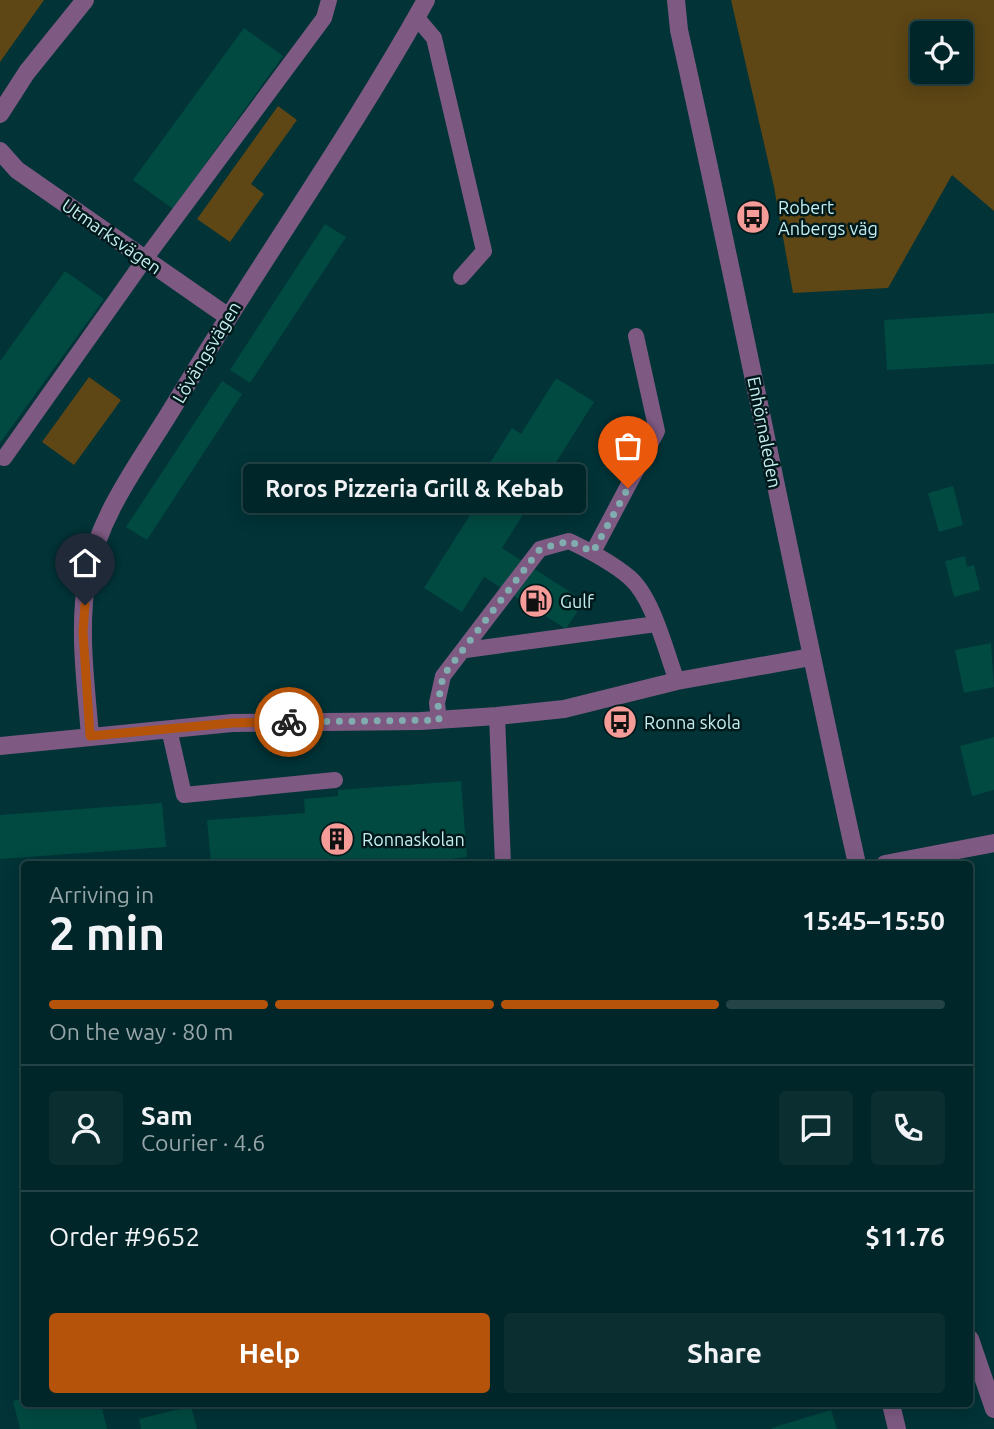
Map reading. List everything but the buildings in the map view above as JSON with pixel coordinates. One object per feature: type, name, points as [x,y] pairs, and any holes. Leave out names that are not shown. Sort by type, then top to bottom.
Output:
[{"type":"street","points":[[0,114],[27,72],[85,0]]},
{"type":"street","name":"Lövängsvägen","points":[[90,736],[83,632],[88,577],[106,523],[139,458],[226,316],[390,64],[426,0]]},
{"type":"street","name":"Enhörnaleden","points":[[676,0],[679,30],[729,251],[811,657],[857,861]]},
{"type":"street","name":"Utmarksvägen","points":[[0,151],[17,170],[226,316]]},
{"type":"street","points":[[0,746],[232,723],[439,720],[564,709],[677,681],[811,657]]},
{"type":"street","points":[[901,861],[994,843]]},
{"type":"street","points":[[973,1348],[994,1409]]},
{"type":"street","points":[[892,1407],[897,1429]]},
{"type":"lane","points":[[4,458],[145,260],[324,18],[329,0]]},
{"type":"lane","points":[[417,18],[434,38],[484,251],[461,277]]},
{"type":"lane","points":[[593,552],[657,431],[636,336]]},
{"type":"lane","points":[[439,720],[438,703],[443,676],[466,650],[540,549],[569,541],[593,552],[631,579],[656,624],[677,681]]},
{"type":"lane","points":[[466,650],[656,624]]},
{"type":"lane","points":[[497,716],[503,861]]},
{"type":"lane","points":[[170,729],[184,795],[335,780]]},
{"type":"shaded area","points":[[0,0],[44,0],[0,62]]},
{"type":"shaded area","points":[[731,0],[994,0],[994,211],[952,175],[888,288],[793,293],[774,187]]},
{"type":"shaded area","points":[[278,106],[297,120],[251,184],[264,194],[230,242],[197,219]]},
{"type":"shaded area","points":[[89,377],[121,400],[74,465],[42,442]]},
{"type":"way so far","points":[[289,722],[439,720],[438,703],[443,676],[466,650],[540,549],[569,541],[593,552],[628,488]]},
{"type":"place","name":"Robert Anbergs väg","points":[[753,217]]},
{"type":"place","name":"Roros Pizzeria Grill & Kebab","points":[[628,488]]},
{"type":"place","name":"Gulf","points":[[536,601]]},
{"type":"place","name":"Ronna skola","points":[[620,722]]},
{"type":"place","name":"Ronnaskolan","points":[[337,839]]},
{"type":"route","points":[[85,605],[83,632],[90,736],[232,723],[289,722]]}]
